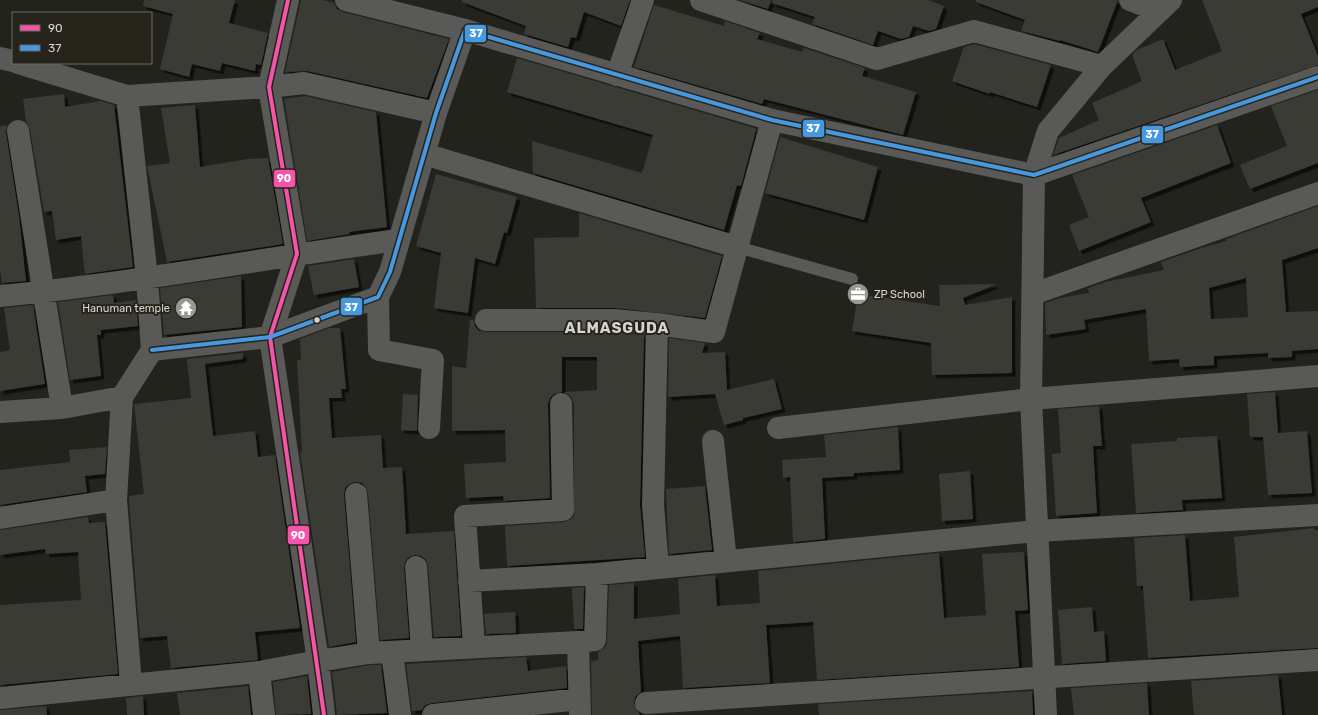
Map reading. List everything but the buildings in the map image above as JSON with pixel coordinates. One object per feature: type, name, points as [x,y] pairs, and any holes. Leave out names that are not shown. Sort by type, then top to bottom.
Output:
[{"type":"street","points":[[288,0],[269,88],[297,254],[270,337],[318,661],[324,715]]},
{"type":"street","points":[[346,0],[465,30],[772,120],[1034,175],[1318,77]]},
{"type":"street","points":[[617,75],[643,0]]},
{"type":"street","points":[[701,0],[877,59],[974,31],[1102,66]]},
{"type":"street","points":[[1130,0],[1165,6]]},
{"type":"street","points":[[1046,715],[1036,531],[1031,399],[1034,175],[1048,132],[1102,66],[1165,6]]},
{"type":"street","points":[[429,428],[433,360],[379,350],[378,297],[390,272],[398,240],[436,114],[465,30]]},
{"type":"street","points":[[0,58],[12,61]]},
{"type":"street","points":[[21,64],[127,96],[269,88],[304,83],[436,114]]},
{"type":"street","points":[[127,96],[147,278],[152,350],[122,397],[116,500],[131,684]]},
{"type":"street","points":[[486,320],[614,320],[714,332],[772,120]]},
{"type":"street","points":[[18,132],[45,292],[62,408]]},
{"type":"street","points":[[424,154],[737,247]]},
{"type":"street","points":[[1033,294],[1318,193]]},
{"type":"street","points":[[0,296],[45,292],[147,278],[297,254],[398,240]]},
{"type":"street","points":[[152,350],[270,337],[378,297]]},
{"type":"street","points":[[657,324],[653,505],[658,568]]},
{"type":"street","points":[[778,428],[1031,399],[1318,376]]},
{"type":"street","points":[[0,412],[62,408],[122,397]]},
{"type":"street","points":[[474,647],[465,516],[563,510],[561,404]]},
{"type":"street","points":[[713,440],[726,561]]},
{"type":"street","points":[[356,494],[369,653]]},
{"type":"street","points":[[0,518],[116,500]]},
{"type":"street","points":[[469,581],[597,574],[1036,531],[1318,515]]},
{"type":"street","points":[[416,567],[422,650]]},
{"type":"street","points":[[0,698],[259,672],[369,653],[595,640],[597,574]]},
{"type":"street","points":[[433,715],[579,707],[578,642]]},
{"type":"street","points":[[392,652],[400,715]]},
{"type":"street","points":[[646,703],[1318,660]]},
{"type":"street","points":[[259,672],[264,715]]},
{"type":"lane","points":[[737,247],[852,279]]},
{"type":"transit line","name":"90","points":[[288,0],[269,87],[297,254],[270,337],[324,715]]},
{"type":"transit line","name":"37","points":[[152,350],[270,337],[378,297],[390,272],[436,113],[465,30],[772,120],[1034,175],[1318,77]]},
{"type":"place","name":"ZP School","points":[[858,294]]},
{"type":"place","name":"Hanuman temple","points":[[186,308]]},
{"type":"district","name":"ALMASGUDA","points":[[617,328]]}]
